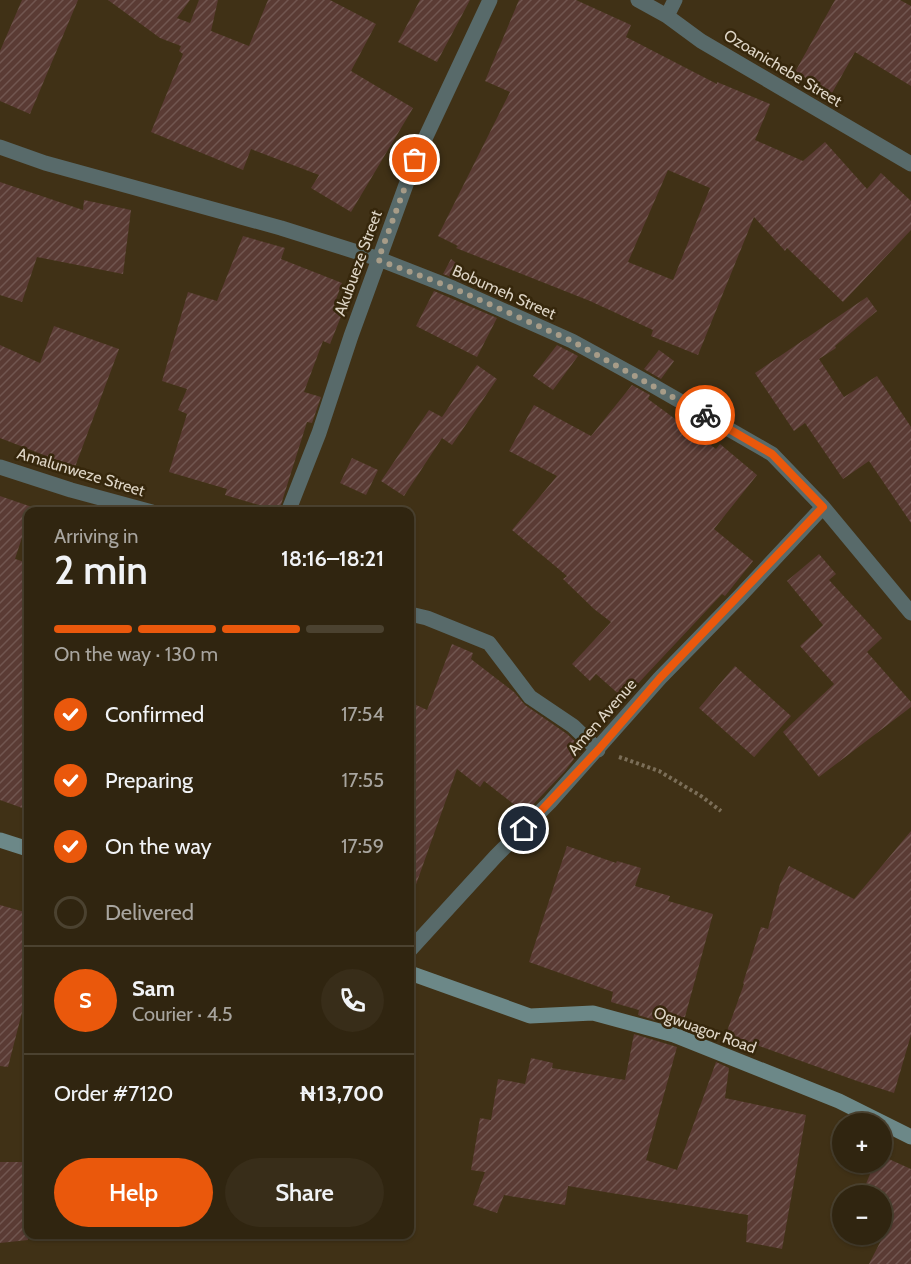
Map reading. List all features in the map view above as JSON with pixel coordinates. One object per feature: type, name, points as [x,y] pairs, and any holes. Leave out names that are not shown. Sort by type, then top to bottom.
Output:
[{"type":"street","name":"Akubueze Street","points":[[290,507],[319,433],[351,336],[415,160],[490,0]]},
{"type":"street","name":"Ozoanichebe Street","points":[[638,0],[667,16],[701,41],[911,164]]},
{"type":"street","points":[[667,16],[675,0]]},
{"type":"street","name":"Bobumeh Street","points":[[0,147],[45,163],[281,228],[378,260],[453,288],[572,341],[772,454],[823,507],[911,613]]},
{"type":"street","name":"Amalunweze Street","points":[[0,467],[134,507]]},
{"type":"street","name":"Amen Avenue","points":[[414,946],[598,750],[660,678],[823,507]]},
{"type":"street","points":[[414,615],[428,618],[489,643],[530,697],[573,726],[598,750]]},
{"type":"street","points":[[0,840],[24,848]]},
{"type":"street","name":"Ogwuagor Road","points":[[414,974],[530,1016],[593,1013],[674,1035],[839,1101],[911,1137]]},
{"type":"path","points":[[598,750],[659,771],[721,811]]},
{"type":"building","points":[[22,0],[78,0],[30,114],[0,101],[0,51]]},
{"type":"building","points":[[108,0],[190,0],[177,18],[190,23],[199,0],[218,0],[211,31],[249,46],[268,0],[330,0],[376,24],[351,71],[413,108],[351,212],[311,188],[319,175],[251,149],[243,170],[151,132],[183,54],[179,51],[181,46],[160,38]]},
{"type":"building","points":[[420,0],[470,0],[437,62],[398,42]]},
{"type":"building","points":[[519,0],[576,0],[631,25],[626,37],[717,84],[717,82],[770,104],[755,140],[803,161],[825,142],[867,189],[881,173],[911,201],[911,230],[843,302],[787,248],[785,251],[754,217],[698,355],[651,336],[653,330],[590,301],[456,248],[458,246],[438,236],[510,92],[485,81]],"holes":[[[668,170],[710,188],[673,280],[628,262]]]},
{"type":"building","points":[[835,0],[900,0],[911,6],[911,86],[855,52],[832,93],[795,72]]},
{"type":"building","points":[[0,182],[83,210],[84,200],[131,210],[123,274],[37,257],[22,302],[0,295]]},
{"type":"building","points":[[243,236],[285,248],[281,259],[342,283],[334,305],[344,309],[330,344],[323,341],[304,392],[321,397],[312,423],[307,422],[280,507],[266,507],[225,495],[227,489],[169,472],[187,414],[178,410],[187,389],[162,381],[188,292],[217,301]]},
{"type":"building","points":[[451,259],[473,276],[469,284],[443,274]]},
{"type":"building","points":[[434,291],[497,318],[477,357],[416,326]]},
{"type":"building","points":[[867,297],[877,311],[835,346],[836,348],[819,359],[844,397],[877,376],[911,427],[911,523],[869,461],[843,479],[805,423],[794,431],[755,373]]},
{"type":"building","points":[[54,326],[119,349],[75,467],[0,438],[0,345],[40,363]]},
{"type":"building","points":[[557,345],[578,356],[553,390],[533,376]]},
{"type":"building","points":[[659,350],[674,361],[661,379],[644,369]]},
{"type":"building","points":[[477,365],[497,379],[452,445],[442,438],[404,496],[381,481],[429,410],[442,417]]},
{"type":"building","points":[[632,385],[650,395],[648,399],[716,449],[720,444],[757,475],[714,529],[753,561],[725,596],[722,594],[631,691],[628,690],[622,697],[596,674],[590,681],[572,664],[611,622],[563,579],[567,576],[512,530],[557,476],[509,451],[534,405],[591,436]]},
{"type":"building","points":[[352,458],[378,470],[366,495],[340,483]]},
{"type":"building","points":[[0,496],[32,507],[24,507],[24,531],[15,559],[24,562],[24,809],[0,800]]},
{"type":"building","points":[[819,554],[836,574],[829,580],[882,638],[867,652],[911,702],[911,707],[819,777],[783,732],[834,684],[800,646],[823,625],[787,581]]},
{"type":"building","points":[[452,644],[473,653],[471,659],[514,692],[525,705],[567,734],[582,748],[565,771],[525,813],[484,781],[480,787],[457,769],[414,890],[414,704],[427,710]]},
{"type":"building","points":[[735,666],[791,716],[754,757],[699,708]]},
{"type":"building","points":[[911,831],[911,1035],[894,1093],[726,1034],[761,927],[768,929],[780,884],[789,866],[854,899]]},
{"type":"building","points":[[567,846],[616,863],[617,861],[641,868],[635,886],[670,896],[668,901],[713,914],[682,1028],[638,1015],[639,1010],[611,1002],[613,992],[529,962]]},
{"type":"building","points":[[0,905],[24,912],[24,1005],[8,1067],[0,1066]]},
{"type":"building","points":[[634,1034],[677,1047],[646,1160],[677,1170],[716,1062],[729,1068],[725,1098],[806,1115],[782,1249],[746,1242],[748,1215],[568,1186],[565,1205],[504,1195],[497,1213],[473,1205],[485,1172],[471,1170],[480,1118],[491,1120],[498,1079],[525,1084],[531,1058],[553,1063],[552,1068],[625,1080]]},
{"type":"building","points":[[892,1160],[911,1169],[911,1264],[869,1264],[879,1245],[892,1245],[894,1215],[892,1214],[892,1185],[866,1185],[870,1173],[892,1173]]},
{"type":"building","points":[[0,1162],[24,1162],[24,1239],[28,1240],[0,1243]]},
{"type":"way so far","points":[[415,160],[378,260],[453,288],[572,341],[705,415]]},
{"type":"route","points":[[524,829],[598,750],[660,678],[823,507],[772,454],[705,415]]}]
